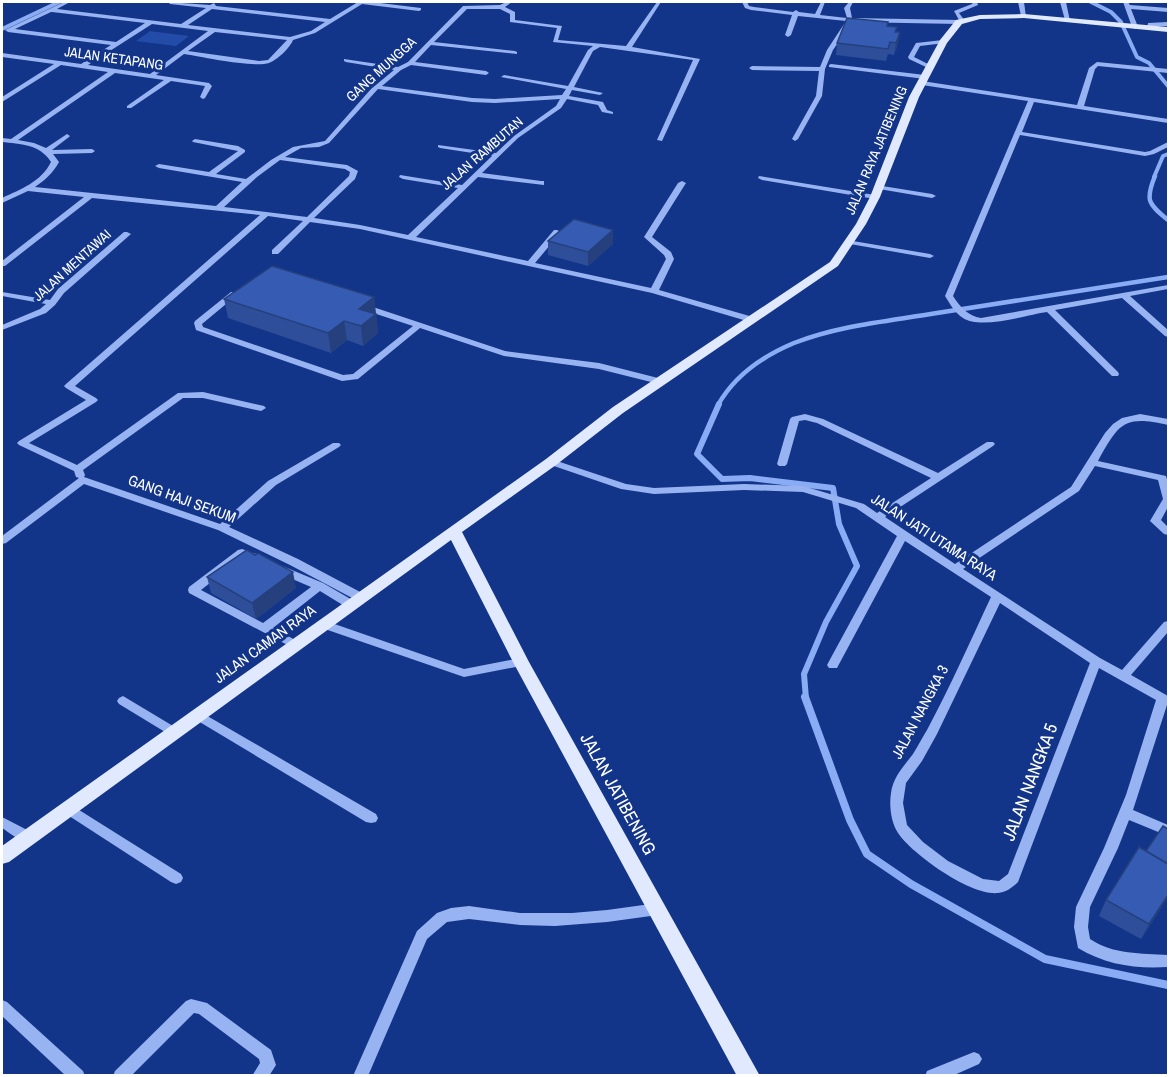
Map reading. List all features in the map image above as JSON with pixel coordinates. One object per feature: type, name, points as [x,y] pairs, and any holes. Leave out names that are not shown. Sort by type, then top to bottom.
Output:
[{"type":"main road","points":[[961,21],[980,17],[1024,16],[1168,30]]},
{"type":"main road","name":"JALAN RAYA JATIBENING","points":[[551,462],[659,381],[834,264],[850,242],[877,192],[925,76],[944,42],[961,21]]},
{"type":"main road","name":"JALAN CAMAN RAYA","points":[[2,856],[355,600],[551,462]]},
{"type":"main road","name":"JALAN JATIBENING","points":[[454,532],[521,663],[749,1076]]},
{"type":"street","points":[[5,32],[67,2]]},
{"type":"street","points":[[170,2],[331,21]]},
{"type":"street","points":[[182,26],[219,2]]},
{"type":"street","points":[[52,10],[290,39],[314,32],[362,2],[419,9]]},
{"type":"street","points":[[509,2],[501,7],[514,14],[512,21],[560,27],[555,42],[628,48],[697,59],[660,140]]},
{"type":"street","points":[[628,48],[659,2]]},
{"type":"street","points":[[746,2],[747,7],[753,9],[796,12],[850,20],[961,21],[956,12],[973,7],[975,2]]},
{"type":"street","points":[[818,15],[823,2]]},
{"type":"street","points":[[795,139],[819,96],[822,69],[830,50],[850,20],[847,8],[851,2]]},
{"type":"street","points":[[1021,2],[1024,16]]},
{"type":"street","points":[[1064,2],[1068,20]]},
{"type":"street","points":[[1133,26],[1126,4],[1168,10]]},
{"type":"street","name":"GANG MUNGGA","points":[[218,209],[246,182],[279,158],[299,146],[314,146],[327,142],[376,87],[410,63],[465,7],[501,7]]},
{"type":"street","points":[[788,35],[796,12]]},
{"type":"street","points":[[83,66],[151,22]]},
{"type":"street","points":[[1150,28],[1150,24],[1168,24]]},
{"type":"street","points":[[152,75],[213,30]]},
{"type":"street","points":[[5,32],[118,44]]},
{"type":"street","points":[[183,52],[263,63],[290,44],[290,39]]},
{"type":"street","points":[[925,76],[912,59],[914,51],[921,43],[944,42]]},
{"type":"street","points":[[428,43],[514,53]]},
{"type":"street","name":"JALAN RAMBUTAN","points":[[409,238],[516,137],[559,107],[591,50],[598,46]]},
{"type":"street","name":"JALAN KETAPANG","points":[[3,56],[207,84],[209,86],[204,97]]},
{"type":"street","points":[[346,60],[399,69]]},
{"type":"street","points":[[2,100],[60,63]]},
{"type":"street","points":[[410,63],[486,73]]},
{"type":"street","points":[[1080,107],[1092,68],[1098,64],[1167,71]]},
{"type":"street","points":[[831,66],[925,76],[1032,100],[1168,121]]},
{"type":"street","points":[[752,68],[822,69]]},
{"type":"street","points":[[12,141],[115,70]]},
{"type":"street","points":[[504,77],[600,93]]},
{"type":"street","points":[[129,107],[171,78]]},
{"type":"street","points":[[376,87],[495,101],[565,98],[601,103],[604,111],[611,113]]},
{"type":"street","points":[[1032,100],[949,296],[955,306],[967,318],[981,321],[1168,287]]},
{"type":"street","points":[[1018,133],[1145,154],[1152,153],[1168,144]]},
{"type":"street","points":[[48,151],[67,136]]},
{"type":"street","points":[[2,140],[48,151],[92,151]]},
{"type":"street","points":[[195,141],[238,148],[243,151],[210,175]]},
{"type":"street","points":[[440,146],[497,155]]},
{"type":"street","points":[[2,201],[29,189],[54,166],[55,162],[48,151]]},
{"type":"street","points":[[275,252],[352,177],[354,171],[347,167],[279,158]]},
{"type":"street","points":[[159,166],[246,182]]},
{"type":"street","points":[[478,175],[541,183]]},
{"type":"street","points":[[403,177],[462,186]]},
{"type":"street","points":[[762,178],[877,192],[932,196]]},
{"type":"street","points":[[654,291],[670,260],[668,254],[648,237],[681,183]]},
{"type":"street","points":[[29,189],[309,219],[409,238],[654,291],[750,319]]},
{"type":"street","points":[[2,264],[91,195]]},
{"type":"street","points":[[2,541],[83,480],[78,469],[22,443],[93,400],[69,386],[266,213]]},
{"type":"street","points":[[529,265],[557,232]]},
{"type":"street","name":"JALAN MENTAWAI","points":[[2,328],[27,319],[52,303],[61,291],[127,234]]},
{"type":"street","points":[[850,242],[930,256]]},
{"type":"street","points":[[240,289],[198,323],[199,328],[342,378],[355,377],[419,325]]},
{"type":"street","points":[[2,294],[52,303]]},
{"type":"street","points":[[1125,296],[1168,334]]},
{"type":"street","points":[[351,303],[504,352],[599,366],[659,381]]},
{"type":"street","points":[[1050,310],[1115,374]]},
{"type":"street","points":[[78,469],[181,395],[203,395],[261,408]]},
{"type":"street","points":[[782,464],[795,419],[805,417],[820,421],[940,478]]},
{"type":"street","points":[[955,570],[1075,489],[1093,463],[1097,452],[1124,420],[1136,417],[1168,422]]},
{"type":"street","points":[[878,517],[990,444]]},
{"type":"street","points":[[222,528],[272,483],[336,445]]},
{"type":"street","name":"JALAN JATI UTAMA RAYA","points":[[551,462],[625,487],[654,491],[744,487],[803,489],[860,506],[1096,661],[1166,699]]},
{"type":"street","points":[[1093,463],[1162,478],[1168,499],[1155,521],[1168,532]]},
{"type":"street","name":"GANG HAJI SEKUM","points":[[83,480],[222,528],[294,562],[355,600]]},
{"type":"street","points":[[833,665],[903,535]]},
{"type":"street","points":[[295,645],[266,627],[193,590],[242,553],[355,600]]},
{"type":"street","points":[[266,627],[319,586]]},
{"type":"street","name":"JALAN NANGKA 3","points":[[975,883],[930,855],[907,834],[900,823],[897,790],[920,754],[997,597]]},
{"type":"street","points":[[323,624],[464,673],[521,663]]},
{"type":"street","points":[[1123,676],[1168,625]]},
{"type":"street","name":"JALAN NANGKA 5","points":[[975,883],[992,887],[1006,885],[1012,878],[1096,661]]},
{"type":"street","points":[[1166,699],[1125,812],[1083,907],[1081,927],[1083,943],[1095,952],[1137,961],[1168,961]]},
{"type":"street","points":[[123,701],[174,732]]},
{"type":"street","points":[[197,716],[371,818]]},
{"type":"street","points":[[68,808],[176,878]]},
{"type":"street","points":[[1125,812],[1168,831]]},
{"type":"street","points":[[2,822],[28,837]]},
{"type":"street","points":[[360,1076],[422,935],[439,918],[454,913],[481,912],[518,919],[614,916],[658,909]]},
{"type":"street","points":[[120,1076],[191,1006],[202,1008],[266,1056],[268,1065],[260,1076]]},
{"type":"street","points":[[2,1007],[78,1076]]},
{"type":"street","points":[[932,1076],[974,1059]]},
{"type":"shaded area","points":[[149,32],[189,36],[176,46],[136,41]]},
{"type":"building","points":[[847,18],[888,22],[887,26],[897,27],[895,32],[900,32],[896,43],[890,42],[888,49],[837,43]]},
{"type":"building","points":[[574,219],[613,230],[588,252],[548,241]]},
{"type":"building","points":[[272,266],[374,297],[359,309],[376,314],[361,326],[344,321],[328,333],[224,299]]},
{"type":"building","points":[[247,550],[255,555],[258,553],[293,572],[252,603],[207,577]]},
{"type":"building","points":[[1163,826],[1168,829],[1168,864],[1146,851]]},
{"type":"building","points":[[1139,847],[1168,864],[1168,895],[1149,924],[1106,900]]},
{"type":"waterway","points":[[2,29],[59,2]]},
{"type":"waterway","points":[[1091,2],[1111,12],[1121,22],[1137,57],[1149,63],[1168,86]]},
{"type":"waterway","points":[[1154,177],[1163,156],[1168,154]]},
{"type":"waterway","points":[[1155,176],[1150,191],[1150,201],[1156,210],[1168,220]]},
{"type":"waterway","points":[[718,405],[733,384],[761,360],[811,337],[865,324],[1168,277]]},
{"type":"waterway","points":[[719,404],[697,454],[722,479],[750,478],[833,488],[839,524],[857,566],[826,622],[804,674],[806,699]]},
{"type":"waterway","points":[[805,697],[850,820],[867,854],[911,884],[1045,959],[1168,985]]}]
